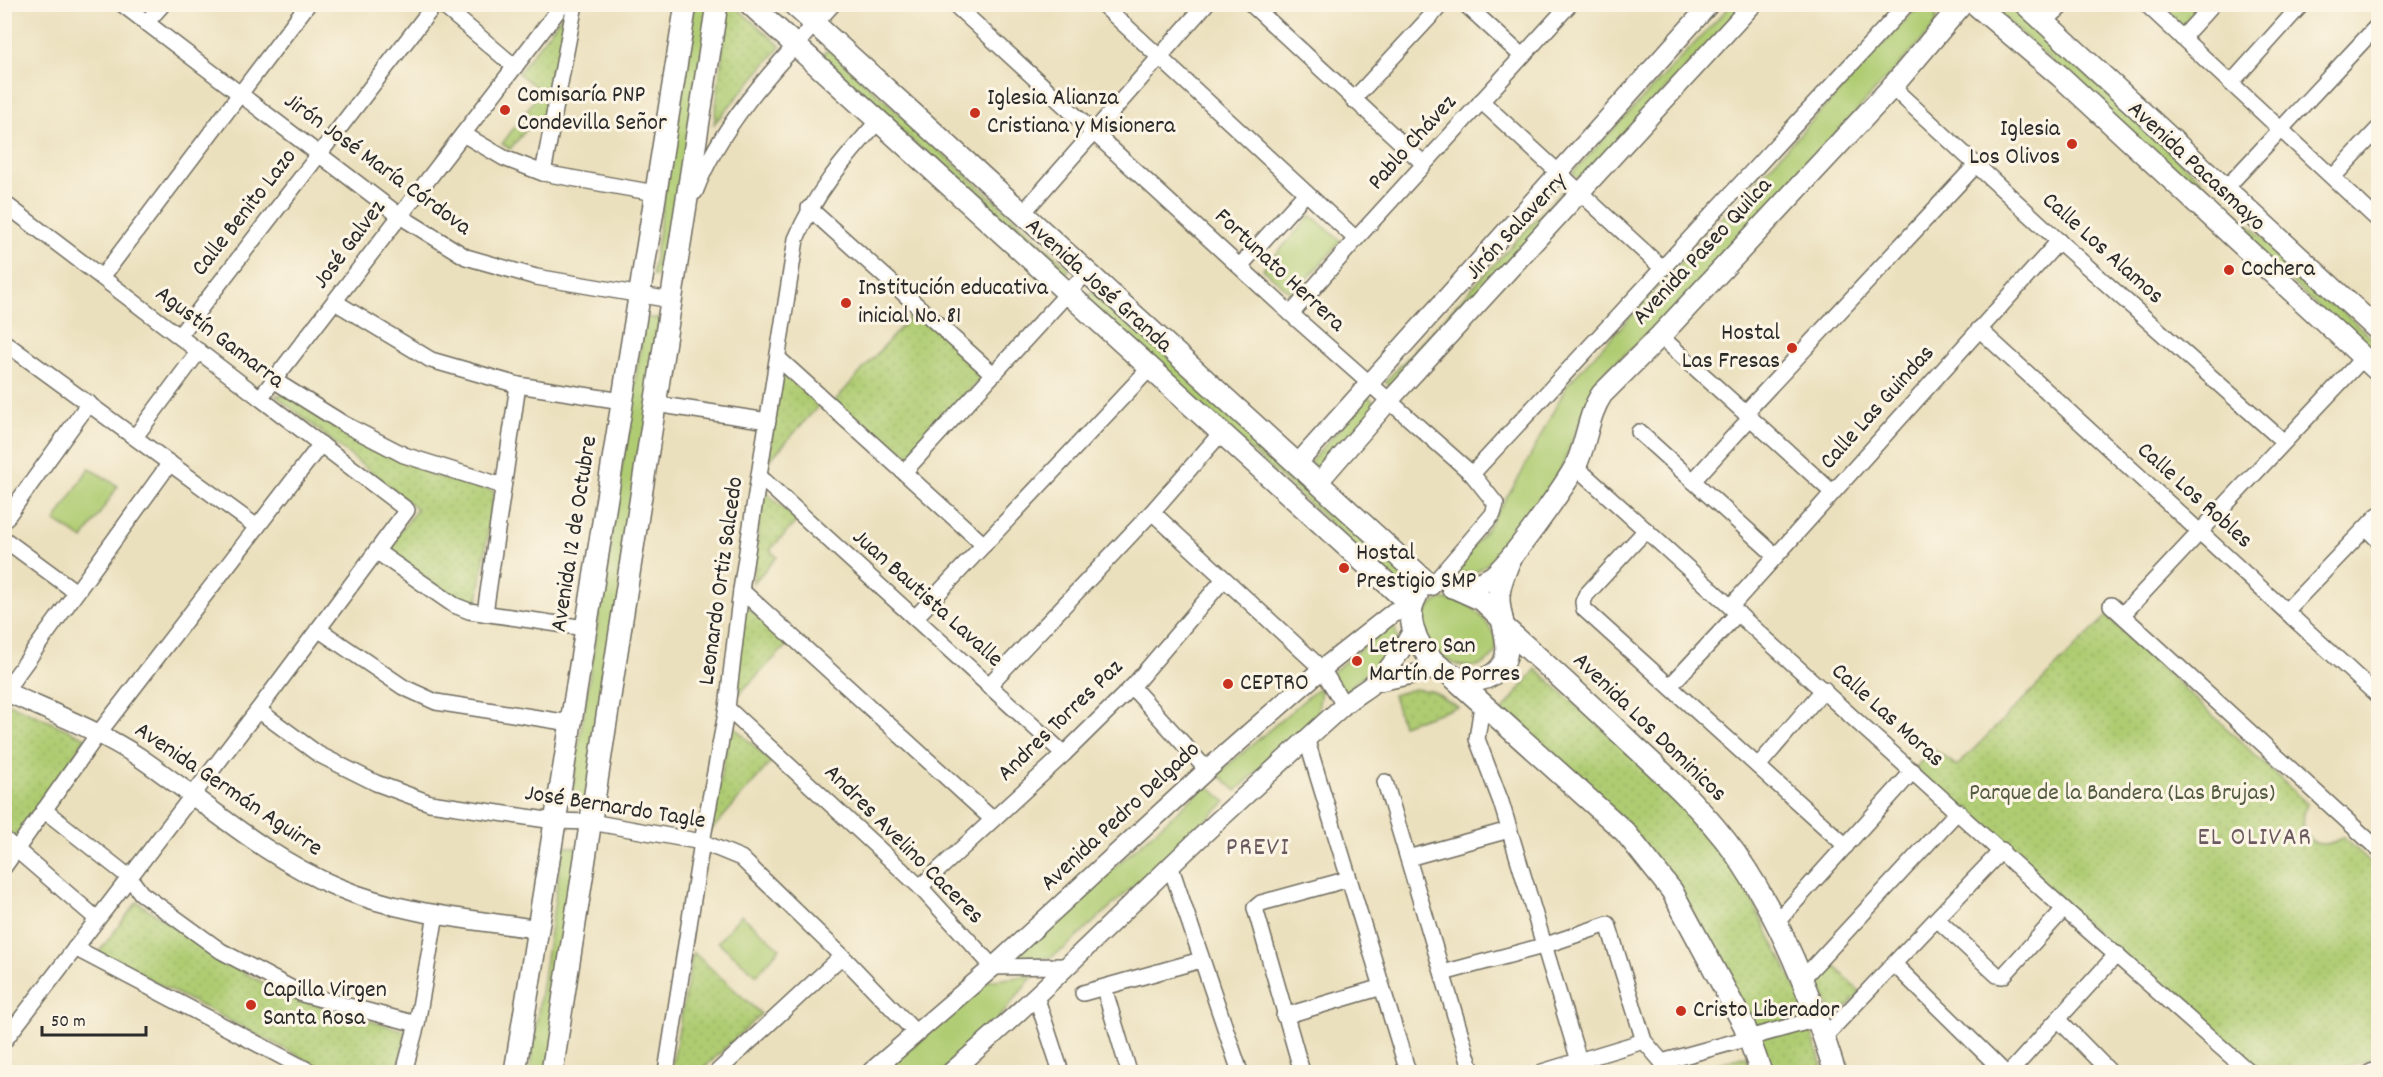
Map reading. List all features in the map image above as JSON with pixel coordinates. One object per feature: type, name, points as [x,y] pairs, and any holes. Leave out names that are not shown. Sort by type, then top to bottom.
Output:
[{"type":"main road","name":"Avenida 12 de Octubre","points":[[515,1072],[686,4]]},
{"type":"main road","points":[[552,1072],[717,4]]},
{"type":"main road","name":"Avenida José Granda","points":[[750,4],[1412,608]]},
{"type":"main road","name":"Avenida José Granda","points":[[793,4],[1318,483],[1438,585]]},
{"type":"main road","name":"Avenida Paseo Quilca","points":[[1438,585],[1485,581],[1495,575],[1512,555],[1575,466],[1596,404],[1892,87],[1962,4]]},
{"type":"main road","name":"Avenida Pacasmayo","points":[[1976,4],[2069,84],[2365,366]]},
{"type":"main road","name":"Avenida Pacasmayo","points":[[2025,4],[2379,330]]},
{"type":"main road","name":"Avenida Paseo Quilca","points":[[1503,623],[1499,589],[1512,555]]},
{"type":"main road","points":[[1444,670],[1467,679],[1491,677],[1499,670],[1506,656],[1503,623],[1482,600],[1438,585],[1419,593],[1412,608],[1412,631],[1420,645],[1444,670],[1482,705],[1614,821],[1665,882],[1750,1038],[1761,1072]]},
{"type":"main road","name":"Avenida Los Dominicos","points":[[1503,623],[1695,803],[1735,853],[1776,923],[1802,979],[1835,1072]]},
{"type":"street","points":[[146,23],[163,4]]},
{"type":"street","points":[[102,277],[308,4]]},
{"type":"street","name":"Calle Benito Lazo","points":[[179,336],[435,4]]},
{"type":"street","points":[[441,4],[515,67]]},
{"type":"street","name":"José Galvez","points":[[260,398],[563,4]]},
{"type":"street","points":[[543,173],[575,4]]},
{"type":"street","points":[[684,220],[703,171],[726,133],[795,45],[833,4]]},
{"type":"street","name":"Fortunato Herrera","points":[[954,4],[1291,314],[1472,474],[1490,496],[1495,508],[1438,585]]},
{"type":"street","points":[[1102,4],[1356,239]]},
{"type":"street","points":[[1022,214],[1206,4]]},
{"type":"street","points":[[1251,4],[1424,164]]},
{"type":"street","points":[[1353,100],[1442,4]]},
{"type":"street","points":[[1466,4],[1522,56]]},
{"type":"street","name":"Pablo Chávez","points":[[1291,314],[1356,239],[1570,4]]},
{"type":"street","name":"Jirón Salaverry","points":[[1297,464],[1710,4]]},
{"type":"street","name":"Jirón Salaverry","points":[[1318,483],[1389,401],[1753,4]]},
{"type":"street","name":"Avenida Paseo Quilca","points":[[1472,474],[1661,267],[1907,4]]},
{"type":"street","points":[[2044,22],[2064,4]]},
{"type":"street","points":[[2146,4],[2379,220]]},
{"type":"street","points":[[2182,38],[2213,4]]},
{"type":"street","points":[[2231,83],[2302,4]]},
{"type":"street","name":"Jirón José María Córdova","points":[[130,7],[146,23],[400,216],[466,257],[536,277],[671,300]]},
{"type":"street","points":[[2225,189],[2379,25]]},
{"type":"street","name":"Calle Los Alamos","points":[[1892,87],[2059,241],[2284,442]]},
{"type":"street","points":[[1481,101],[1661,267]]},
{"type":"street","name":"Leonardo Ortiz Salcedo","points":[[666,1072],[702,842],[727,708],[741,590],[796,239],[809,208],[825,182],[879,121]]},
{"type":"street","points":[[2333,177],[2379,129]]},
{"type":"street","points":[[463,134],[504,158],[543,173],[656,193]]},
{"type":"street","points":[[1694,481],[1748,415],[1976,165]]},
{"type":"street","points":[[1240,266],[1306,193]]},
{"type":"street","name":"Agustín Gamarra","points":[[4,203],[407,510],[376,552]]},
{"type":"street","points":[[809,208],[993,374]]},
{"type":"street","name":"Calle Las Guindas","points":[[1670,686],[1776,556],[2059,241]]},
{"type":"street","points":[[904,472],[1087,272]]},
{"type":"street","points":[[335,302],[431,360],[518,385],[622,401]]},
{"type":"street","name":"Calle Los Robles","points":[[1979,329],[2379,696]]},
{"type":"street","points":[[1660,336],[1832,492]]},
{"type":"street","points":[[6,345],[257,527]]},
{"type":"street","points":[[135,437],[199,351]]},
{"type":"street","points":[[778,358],[984,545]]},
{"type":"street","points":[[2365,366],[2284,442],[2200,532],[2117,610],[2379,849]]},
{"type":"street","points":[[915,618],[1150,368]]},
{"type":"street","points":[[275,381],[344,424],[404,455],[503,486]]},
{"type":"street","points":[[485,613],[518,385]]},
{"type":"street","points":[[4,521],[88,403]]},
{"type":"street","points":[[655,404],[768,421]]},
{"type":"street","points":[[1639,432],[1776,556]]},
{"type":"street","points":[[988,686],[1152,512],[1221,433]]},
{"type":"street","points":[[4,867],[98,734],[321,444]]},
{"type":"street","points":[[4,691],[170,463]]},
{"type":"street","name":"Calle Las Moras","points":[[1575,466],[2002,850],[2064,909],[2249,1072]]},
{"type":"street","name":"Juan Bautista Lavalle","points":[[759,476],[1064,754]]},
{"type":"street","points":[[1152,512],[1322,669],[1344,705]]},
{"type":"street","points":[[2286,611],[2379,515]]},
{"type":"street","points":[[2366,528],[2379,540]]},
{"type":"street","points":[[1646,530],[1586,595],[1583,602],[1584,609],[1846,846]]},
{"type":"street","points":[[4,539],[76,592]]},
{"type":"street","points":[[4,1041],[193,796],[376,552],[454,604],[485,613],[585,628]]},
{"type":"street","name":"Andres Torres Paz","points":[[920,886],[991,818],[1064,754],[1132,687],[1224,579]]},
{"type":"street","points":[[741,590],[991,818]]},
{"type":"street","name":"Avenida Pedro Delgado","points":[[871,1072],[993,968],[1207,770],[1322,669],[1394,612],[1412,608]]},
{"type":"street","points":[[318,629],[403,687],[436,702],[570,723]]},
{"type":"street","points":[[951,1072],[1036,996],[1170,865],[1344,705],[1373,683],[1394,661],[1412,631]]},
{"type":"street","points":[[1373,683],[1444,670]]},
{"type":"street","points":[[1132,687],[1207,770]]},
{"type":"street","points":[[1758,766],[1824,689]]},
{"type":"street","name":"Avenida Germán Aguirre","points":[[4,691],[98,734],[138,756],[274,853],[317,878],[380,903],[537,929]]},
{"type":"street","points":[[1482,705],[1477,739],[1509,830],[1580,1061]]},
{"type":"street","name":"Andres Avelino Caceres","points":[[727,708],[920,886],[993,968]]},
{"type":"street","name":"José Bernardo Tagle","points":[[258,710],[318,754],[376,783],[430,802],[554,821],[591,822],[702,842],[741,858],[842,956],[916,1033]]},
{"type":"street","points":[[1307,741],[1408,1072]]},
{"type":"street","points":[[1776,923],[1914,771]]},
{"type":"street","points":[[1385,782],[1472,1072]]},
{"type":"street","points":[[44,810],[129,877],[141,894],[221,951],[302,994],[417,1024]]},
{"type":"street","points":[[1802,979],[1958,811]]},
{"type":"street","points":[[1408,858],[1509,830]]},
{"type":"street","points":[[4,839],[97,919]]},
{"type":"street","points":[[1443,973],[1543,946],[1608,924],[1644,1041],[1664,1067],[1750,1038],[1821,1028],[1895,964],[2002,850]]},
{"type":"street","points":[[1170,865],[1240,1072]]},
{"type":"street","points":[[1302,1072],[1284,1016],[1255,908],[1261,903],[1349,879]]},
{"type":"street","points":[[1938,920],[1997,975],[2003,976],[2064,909]]},
{"type":"street","points":[[405,1072],[417,1024],[436,914]]},
{"type":"street","points":[[75,948],[311,1072]]},
{"type":"street","points":[[2010,1072],[2117,954]]},
{"type":"street","points":[[717,1072],[842,956]]},
{"type":"street","points":[[1083,993],[1201,960]]},
{"type":"street","points":[[1895,964],[2004,1072]]},
{"type":"street","points":[[993,968],[1065,966]]},
{"type":"street","points":[[1284,1016],[1382,987]]},
{"type":"street","points":[[1104,988],[1129,1072]]},
{"type":"street","points":[[1036,996],[1061,1072]]},
{"type":"street","points":[[2059,1020],[2109,1071]]},
{"type":"street","points":[[1542,1072],[1644,1041]]},
{"type":"street","points":[[2371,1072],[2379,1070]]},
{"type":"green space","points":[[693,5],[712,5],[672,278],[652,275]]},
{"type":"green space","points":[[728,5],[733,5],[781,46],[714,124]]},
{"type":"green space","points":[[1731,5],[1745,5],[1580,180],[1572,173]]},
{"type":"green space","points":[[2001,5],[2011,5],[2378,344],[2378,362],[1999,13]]},
{"type":"green space","points":[[2156,5],[2206,5],[2183,29]]},
{"type":"green space","points":[[1927,6],[1936,14],[1936,25],[1660,324],[1602,374],[1580,421],[1556,482],[1502,553],[1476,572],[1451,574],[1486,530],[1520,476],[1567,385],[1913,12]]},
{"type":"green space","points":[[567,9],[547,130],[532,123],[510,149],[502,144],[541,91],[518,73]]},
{"type":"green space","points":[[828,49],[1070,269],[1062,277],[820,57]]},
{"type":"green space","points":[[1561,192],[1567,199],[1393,388],[1385,382]]},
{"type":"green space","points":[[1311,215],[1341,241],[1293,295],[1263,269]]},
{"type":"green space","points":[[1095,289],[1410,576],[1400,587],[1085,299]]},
{"type":"green space","points":[[917,309],[985,373],[902,463],[834,402]]},
{"type":"green space","points":[[645,317],[667,320],[593,807],[570,803]]},
{"type":"green space","points":[[783,368],[821,403],[767,463]]},
{"type":"green space","points":[[275,395],[289,395],[375,445],[435,476],[494,491],[477,608],[441,589],[387,549],[417,509]]},
{"type":"green space","points":[[1368,396],[1378,406],[1319,470],[1310,462]]},
{"type":"green space","points":[[89,468],[118,486],[83,539],[55,521]]},
{"type":"green space","points":[[763,490],[797,521],[770,550],[777,557],[753,583]]},
{"type":"green space","points":[[1439,600],[1462,601],[1484,619],[1494,636],[1496,645],[1495,653],[1489,660],[1475,666],[1461,666],[1447,660],[1435,650],[1427,638],[1423,624],[1427,611]]},
{"type":"green space","points":[[745,605],[788,644],[731,702]]},
{"type":"green space","name":"Parque de la Bandera (Las Brujas)","points":[[2107,616],[2307,804],[2303,824],[2305,833],[2310,839],[2323,844],[2343,837],[2378,869],[2378,1056],[2362,1063],[2316,1072],[2252,1072],[1914,770],[1932,748],[1957,766]]},
{"type":"green space","points":[[1393,620],[1398,640],[1396,647],[1342,694],[1331,676],[1333,672]]},
{"type":"green space","points":[[1536,669],[1691,809],[1745,887],[1800,996],[1824,1072],[1770,1072],[1693,912],[1502,711]]},
{"type":"green space","points":[[1322,685],[1317,715],[1236,791],[1218,774]]},
{"type":"green space","points":[[1414,689],[1432,691],[1458,707],[1402,725],[1393,695]]},
{"type":"green space","points":[[6,702],[86,738],[16,838],[5,828]]},
{"type":"green space","points":[[731,724],[771,762],[710,832]]},
{"type":"green space","points":[[1207,785],[1226,802],[1064,949],[1051,957],[1007,963]]},
{"type":"green space","points":[[563,846],[586,849],[549,1072],[529,1072]]},
{"type":"green space","points":[[137,902],[248,975],[292,998],[406,1031],[398,1072],[330,1072],[98,953]]},
{"type":"green space","points":[[741,915],[780,948],[757,975],[718,942]]},
{"type":"green space","points":[[693,952],[761,1014],[700,1072],[671,1072]]},
{"type":"green space","points":[[1831,962],[1861,993],[1838,1016],[1833,1016],[1815,974]]},
{"type":"green space","points":[[1034,975],[991,1028],[942,1072],[883,1072],[988,981]]},
{"type":"green space","points":[[1746,1056],[1751,1072],[1688,1072]]},
{"type":"place","name":"Comisaría PNP Condevilla Señor","points":[[505,110]]},
{"type":"place","name":"Iglesia Alianza Cristiana y Misionera","points":[[975,113]]},
{"type":"place","name":"Iglesia Los Olivos","points":[[2072,144]]},
{"type":"place","name":"Cochera","points":[[2229,270]]},
{"type":"place","name":"Institución educativa inicial No. 81","points":[[846,303]]},
{"type":"place","name":"Hostal Las Fresas","points":[[1792,348]]},
{"type":"place","name":"Hostal Prestigio SMP","points":[[1344,568]]},
{"type":"place","name":"Letrero San Martín de Porres","points":[[1357,661]]},
{"type":"place","name":"CEPTRO","points":[[1228,684]]},
{"type":"place","name":"Capilla Virgen Santa Rosa","points":[[251,1005]]},
{"type":"place","name":"Cristo Liberador","points":[[1681,1011]]},
{"type":"district","name":"EL OLIVAR","points":[[2255,838]]},
{"type":"district","name":"PREVI","points":[[1258,848]]}]
